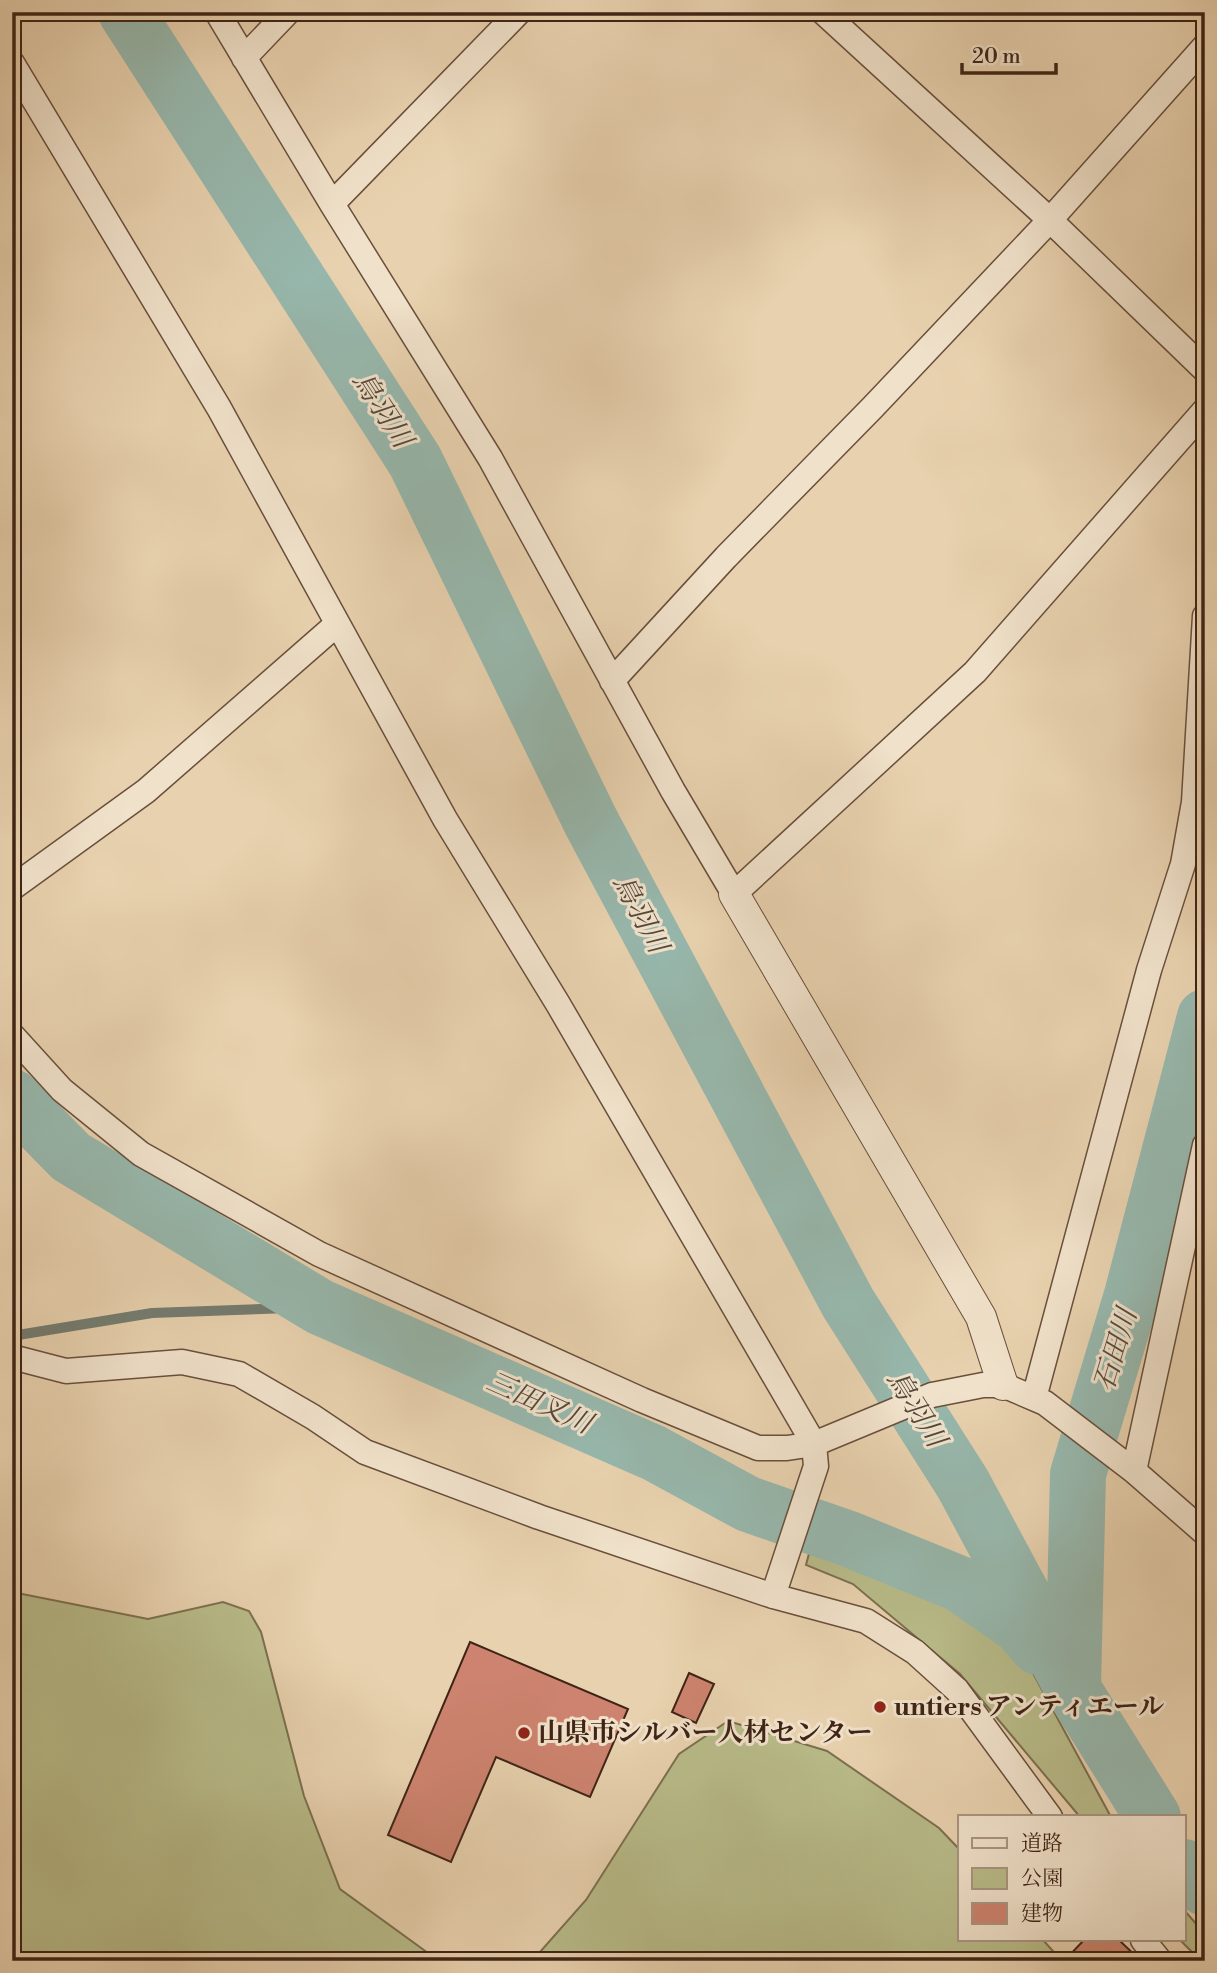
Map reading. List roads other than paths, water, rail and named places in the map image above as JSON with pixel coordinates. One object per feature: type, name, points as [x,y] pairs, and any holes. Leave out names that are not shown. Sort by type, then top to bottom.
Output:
[{"type":"street","points":[[217,12],[332,204],[490,458],[673,792],[981,1317],[993,1385]]},
{"type":"street","points":[[244,58],[288,12]]},
{"type":"street","points":[[332,204],[519,12]]},
{"type":"street","points":[[823,12],[1050,220],[1205,370]]},
{"type":"street","points":[[612,681],[726,557],[1050,220],[1205,46]]},
{"type":"street","points":[[12,63],[219,408],[445,819],[558,1004],[815,1455]]},
{"type":"street","points":[[734,894],[975,672],[1205,410]]},
{"type":"street","points":[[1039,1401],[1149,971],[1183,864],[1194,802],[1205,617]]},
{"type":"street","points":[[12,888],[146,791],[337,624]]},
{"type":"street","points":[[12,1035],[62,1090],[141,1154],[319,1254],[642,1400],[758,1448],[787,1448],[815,1455]]},
{"type":"street","points":[[1126,1466],[1205,1145]]},
{"type":"street","points":[[12,1357],[66,1371],[182,1362],[239,1374],[313,1417],[365,1452],[540,1517],[776,1587],[866,1621],[915,1652],[957,1690],[1049,1815]]},
{"type":"street","points":[[776,1587],[815,1455],[844,1430],[932,1395],[993,1385],[1039,1401],[1126,1466],[1205,1533]]},
{"type":"street","points":[[1144,1941],[1160,1961]]},
{"type":"waterway","name":"鳥羽川","points":[[126,12],[415,461],[591,822],[848,1303],[963,1484],[1073,1689],[1152,1815]]},
{"type":"waterway","name":"石田川","points":[[1073,1687],[1078,1474],[1132,1295],[1205,1017]]},
{"type":"waterway","name":"三田叉川","points":[[12,1097],[71,1157],[320,1307],[654,1453],[748,1504],[849,1539],[960,1584],[1020,1626],[1038,1647]]},
{"type":"waterway","points":[[12,1336],[152,1313],[320,1307]]},
{"type":"waterway","name":"鳥羽川","points":[[1186,1871],[1205,1888]]},
{"type":"place","name":"untiers アンティエール","points":[[880,1707]]},
{"type":"place","name":"山県市シルバー人材センター","points":[[524,1733]]}]
